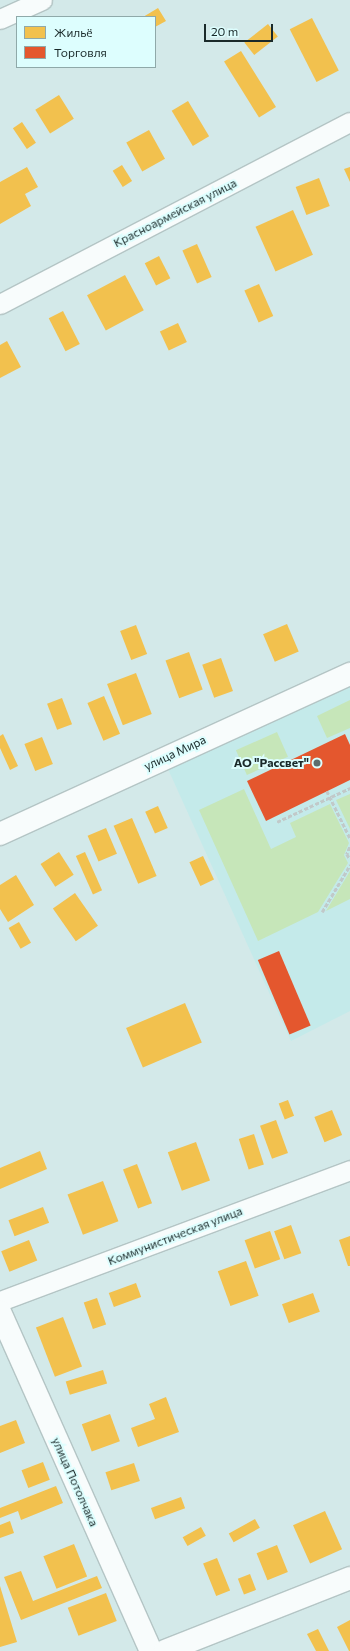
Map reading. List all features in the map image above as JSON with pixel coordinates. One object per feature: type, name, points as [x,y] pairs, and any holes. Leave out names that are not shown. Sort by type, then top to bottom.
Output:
[{"type":"street","points":[[0,19],[42,0]]},
{"type":"street","name":"Красноармейская улица","points":[[0,304],[350,122]]},
{"type":"street","name":"улица Мира","points":[[0,834],[350,674]]},
{"type":"street","name":"Коммунистическая улица","points":[[0,1301],[350,1170]]},
{"type":"street","name":"улица Потолчака","points":[[0,1312],[151,1651]]},
{"type":"street","points":[[165,1651],[350,1578]]},
{"type":"path","points":[[277,822],[350,788]]},
{"type":"path","points":[[327,792],[350,838]]},
{"type":"path","points":[[350,847],[347,854],[350,860]]},
{"type":"path","points":[[322,912],[350,865]]},
{"type":"shaded area","points":[[350,687],[350,1011],[291,1041],[168,769]]},
{"type":"green space","points":[[350,700],[350,728],[327,738],[317,716]]},
{"type":"green space","points":[[277,732],[288,757],[247,775],[236,750]]},
{"type":"green space","points":[[244,789],[271,849],[296,837],[290,823],[330,804],[349,843],[344,855],[348,863],[318,912],[258,941],[199,810]]},
{"type":"green space","points":[[350,794],[350,829],[336,800]]},
{"type":"green space","points":[[350,871],[350,899],[326,911]]},
{"type":"building: Жильё","points":[[158,8],[166,21],[156,26],[156,16],[145,16]]},
{"type":"building: Жильё","points":[[312,18],[339,71],[317,82],[290,29]]},
{"type":"building: Жильё","points":[[268,24],[278,37],[254,55],[244,42]]},
{"type":"building: Жильё","points":[[241,51],[276,107],[259,118],[224,62]]},
{"type":"building: Жильё","points":[[59,95],[74,119],[50,134],[35,110]]},
{"type":"building: Жильё","points":[[188,101],[209,136],[193,146],[172,111]]},
{"type":"building: Жильё","points":[[22,122],[36,143],[27,149],[13,128]]},
{"type":"building: Жильё","points":[[149,130],[165,159],[142,171],[126,143]]},
{"type":"building: Жильё","points":[[122,165],[132,181],[123,187],[113,171]]},
{"type":"building: Жильё","points":[[27,167],[38,187],[25,194],[31,206],[0,224],[0,182]]},
{"type":"building: Жильё","points":[[350,167],[350,182],[344,169]]},
{"type":"building: Жильё","points":[[319,178],[330,206],[306,215],[296,187]]},
{"type":"building: Жильё","points":[[293,210],[313,255],[275,271],[256,227]]},
{"type":"building: Жильё","points":[[197,244],[212,277],[197,283],[182,251]]},
{"type":"building: Жильё","points":[[159,256],[170,278],[156,286],[145,263]]},
{"type":"building: Жильё","points":[[125,275],[144,310],[106,331],[87,295]]},
{"type":"building: Жильё","points":[[259,284],[273,316],[259,322],[244,291]]},
{"type":"building: Жильё","points":[[63,311],[80,344],[66,351],[49,318]]},
{"type":"building: Жильё","points":[[178,323],[187,342],[169,350],[160,331]]},
{"type":"building: Жильё","points":[[7,341],[21,367],[0,378],[0,345]]},
{"type":"building: Жильё","points":[[287,624],[299,652],[275,662],[263,634]]},
{"type":"building: Жильё","points":[[136,625],[147,654],[131,660],[120,631]]},
{"type":"building: Жильё","points":[[189,652],[203,690],[179,698],[166,661]]},
{"type":"building: Жильё","points":[[221,658],[233,691],[214,698],[202,665]]},
{"type":"building: Жильё","points":[[136,673],[152,714],[123,725],[107,684]]},
{"type":"building: Жильё","points":[[104,696],[120,734],[103,741],[87,703]]},
{"type":"building: Жильё","points":[[62,698],[72,724],[57,730],[47,704]]},
{"type":"building: Жильё","points":[[3,734],[18,766],[10,770],[0,748],[0,736]]},
{"type":"building: Жильё","points":[[42,737],[53,764],[35,771],[24,744]]},
{"type":"building: Жильё","points":[[158,806],[168,828],[155,834],[145,812]]},
{"type":"building: Жильё","points":[[132,818],[157,876],[138,884],[114,826]]},
{"type":"building: Жильё","points":[[106,828],[117,854],[99,862],[88,836]]},
{"type":"building: Жильё","points":[[59,852],[74,875],[55,887],[41,864]]},
{"type":"building: Жильё","points":[[85,852],[102,890],[93,894],[76,856]]},
{"type":"building: Жильё","points":[[203,856],[214,880],[200,886],[189,862]]},
{"type":"building: Жильё","points":[[16,875],[34,905],[8,922],[0,909],[0,885]]},
{"type":"building: Жильё","points":[[75,893],[98,926],[76,941],[53,908]]},
{"type":"building: Жильё","points":[[19,922],[31,943],[21,949],[9,928]]},
{"type":"building: Жильё","points":[[185,1003],[202,1043],[143,1068],[126,1028]]},
{"type":"building: Жильё","points":[[288,1100],[294,1116],[285,1119],[279,1104]]},
{"type":"building: Жильё","points":[[332,1110],[342,1135],[324,1142],[314,1117]]},
{"type":"building: Жильё","points":[[276,1120],[288,1153],[272,1159],[260,1126]]},
{"type":"building: Жильё","points":[[254,1134],[264,1164],[249,1169],[239,1139]]},
{"type":"building: Жильё","points":[[196,1142],[210,1181],[182,1191],[168,1152]]},
{"type":"building: Жильё","points":[[40,1151],[47,1169],[0,1189],[0,1168]]},
{"type":"building: Жильё","points":[[137,1164],[152,1203],[138,1209],[123,1169]]},
{"type":"building: Жильё","points":[[103,1181],[118,1221],[83,1235],[68,1195]]},
{"type":"building: Жильё","points":[[43,1207],[49,1223],[15,1236],[8,1220]]},
{"type":"building: Жильё","points":[[291,1225],[301,1253],[284,1259],[274,1231]]},
{"type":"building: Жильё","points":[[270,1231],[280,1259],[255,1268],[245,1240]]},
{"type":"building: Жильё","points":[[350,1236],[350,1266],[348,1266],[339,1240]]},
{"type":"building: Жильё","points":[[29,1240],[37,1260],[9,1272],[1,1251]]},
{"type":"building: Жильё","points":[[246,1261],[259,1296],[230,1306],[218,1271]]},
{"type":"building: Жильё","points":[[136,1283],[141,1297],[114,1307],[109,1293]]},
{"type":"building: Жильё","points":[[313,1293],[320,1312],[289,1323],[282,1304]]},
{"type":"building: Жильё","points":[[97,1298],[106,1324],[93,1329],[84,1303]]},
{"type":"building: Жильё","points":[[63,1317],[82,1366],[55,1377],[36,1327]]},
{"type":"building: Жильё","points":[[103,1370],[107,1383],[70,1395],[66,1381]]},
{"type":"building: Жильё","points":[[166,1397],[179,1432],[138,1447],[131,1428],[155,1419],[149,1404]]},
{"type":"building: Жильё","points":[[110,1414],[120,1441],[92,1452],[82,1424]]},
{"type":"building: Жильё","points":[[16,1420],[25,1443],[0,1453],[0,1426]]},
{"type":"building: Жильё","points":[[43,1462],[50,1480],[28,1488],[22,1470]]},
{"type":"building: Жильё","points":[[134,1463],[140,1481],[111,1490],[105,1472]]},
{"type":"building: Жильё","points":[[56,1486],[63,1503],[21,1520],[18,1511],[0,1518],[0,1508]]},
{"type":"building: Жильё","points":[[181,1497],[185,1508],[155,1519],[151,1508]]},
{"type":"building: Жильё","points":[[325,1511],[342,1549],[310,1564],[293,1525]]},
{"type":"building: Жильё","points":[[255,1519],[260,1528],[234,1542],[229,1534]]},
{"type":"building: Жильё","points":[[10,1521],[14,1533],[0,1538],[0,1525]]},
{"type":"building: Жильё","points":[[201,1527],[206,1536],[187,1546],[183,1537]]},
{"type":"building: Жильё","points":[[74,1544],[87,1576],[57,1589],[43,1556]]},
{"type":"building: Жильё","points":[[277,1545],[288,1572],[267,1580],[257,1553]]},
{"type":"building: Жильё","points":[[217,1558],[230,1590],[216,1596],[203,1564]]},
{"type":"building: Жильё","points":[[21,1571],[33,1601],[97,1576],[102,1588],[21,1620],[4,1577]]},
{"type":"building: Жильё","points":[[250,1574],[256,1590],[244,1595],[238,1579]]},
{"type":"building: Жильё","points":[[0,1586],[17,1642],[0,1647]]},
{"type":"building: Жильё","points":[[106,1593],[117,1621],[78,1636],[68,1608]]},
{"type":"building: Жильё","points":[[350,1620],[350,1651],[349,1651],[337,1627]]},
{"type":"building: Жильё","points":[[318,1629],[329,1651],[316,1651],[307,1634]]},
{"type":"building: Торговля","name":"АО \"Рассвет\"","points":[[345,734],[350,745],[350,780],[266,821],[247,781]]},
{"type":"building: Торговля","points":[[279,951],[311,1026],[289,1035],[258,960]]},
{"type":"place","name":"АО \"Рассвет\"","points":[[317,763]]}]
